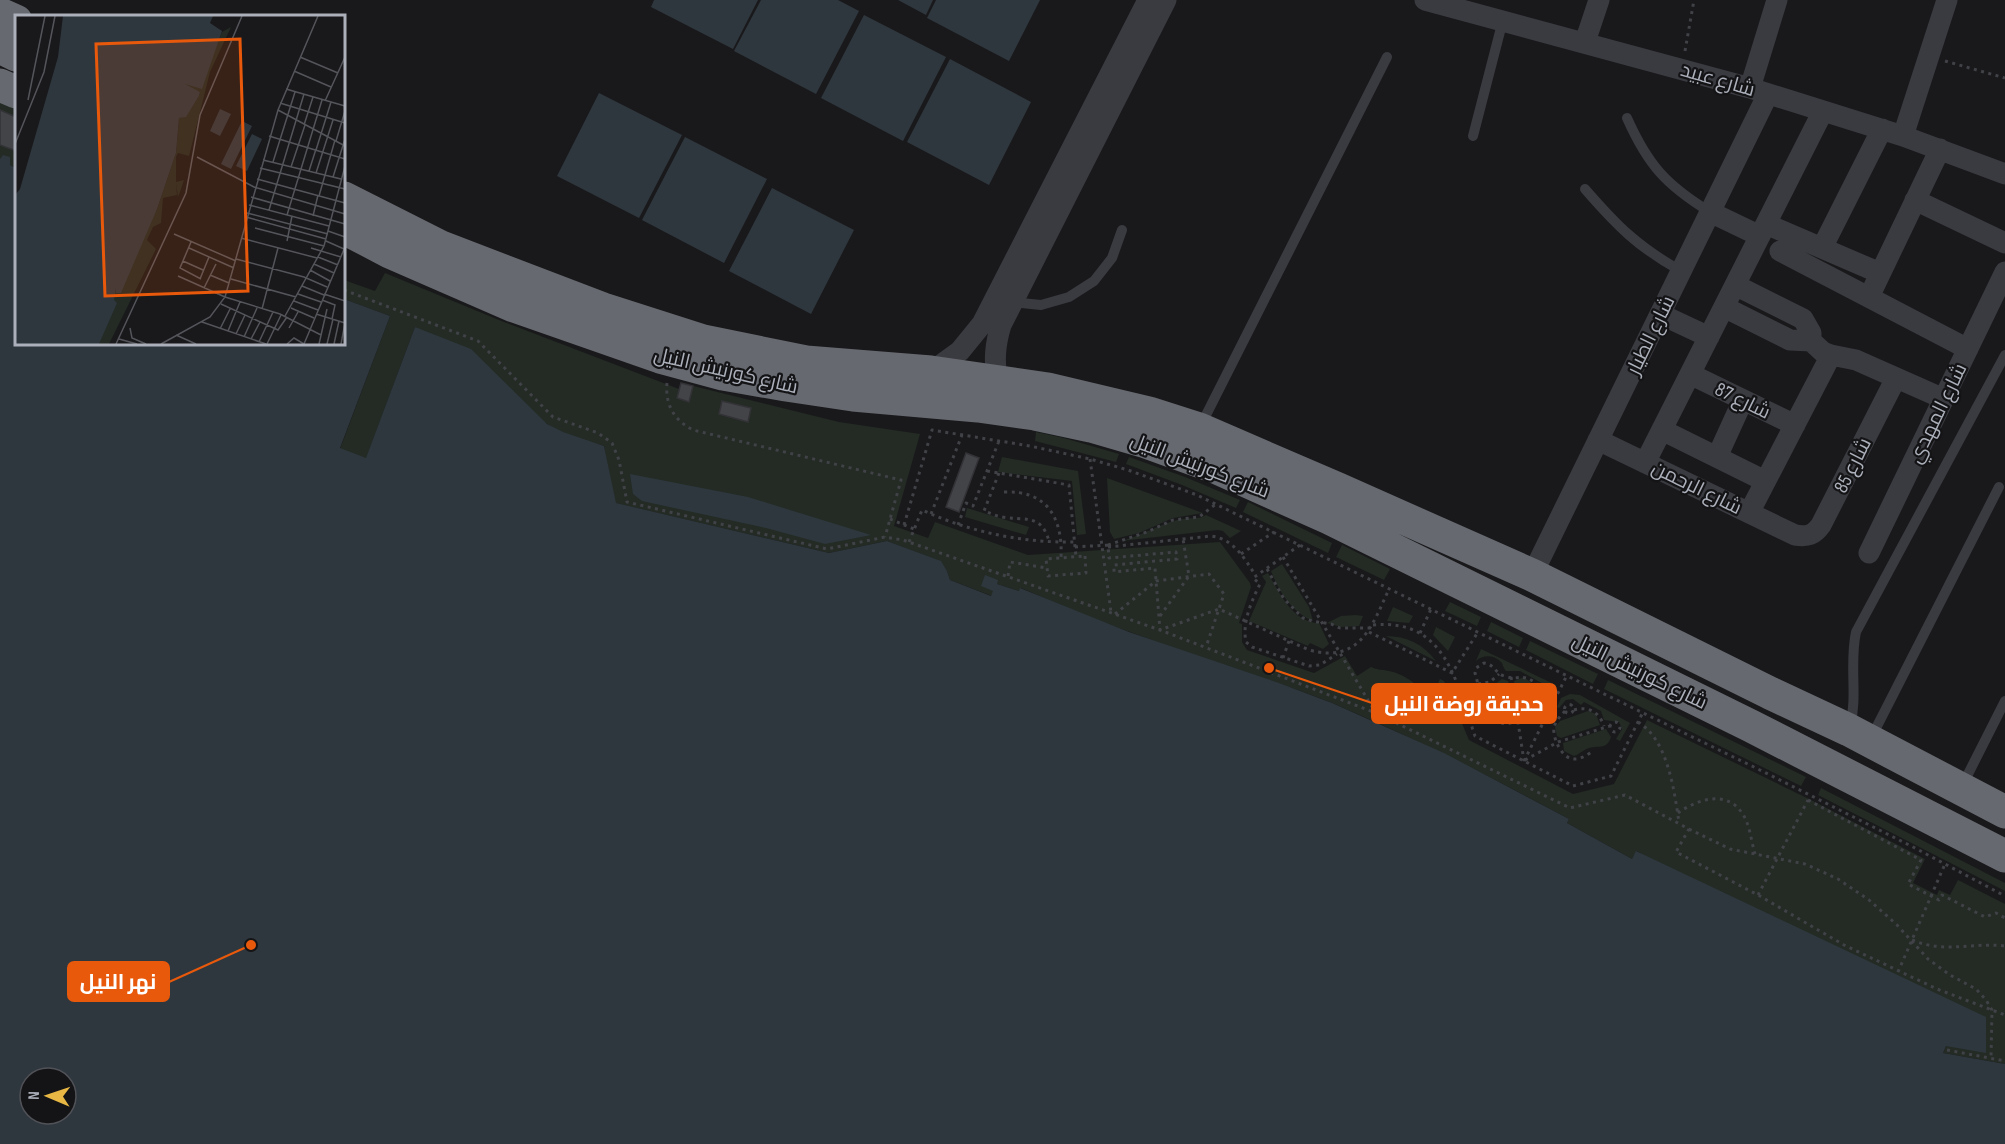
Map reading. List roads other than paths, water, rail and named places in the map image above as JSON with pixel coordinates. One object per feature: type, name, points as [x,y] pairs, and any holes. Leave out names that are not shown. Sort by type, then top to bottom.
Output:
[{"type":"highway","points":[[0,14],[15,21]]},
{"type":"highway","points":[[0,47],[15,54]]},
{"type":"highway","points":[[0,85],[15,92]]},
{"type":"highway","name":"شارع كورنيش النيل","points":[[345,199],[441,247],[653,326],[703,341],[806,362],[931,372],[1048,388],[1199,429],[1532,576],[1859,735],[2005,812]]},
{"type":"highway","name":"شارع كورنيش النيل","points":[[346,230],[401,257],[514,306],[660,357],[723,374],[786,386],[853,395],[956,403],[1035,414],[1091,426],[1146,442],[1215,468],[1329,518],[1751,726],[2005,856]]},
{"type":"highway","points":[[1751,726],[1761,726],[1770,721],[1775,712],[1775,702],[1770,693]]},
{"type":"highway","points":[[1832,767],[1830,749],[1834,741],[1841,734],[1859,735]]},
{"type":"street","points":[[931,372],[960,351],[982,324],[1148,0]]},
{"type":"street","points":[[997,380],[994,362],[995,343],[1001,325],[1166,0]]},
{"type":"street","name":"شارع عبيد","points":[[1425,0],[1759,91],[1903,136],[2005,174]]},
{"type":"street","points":[[1585,42],[1599,0]]},
{"type":"street","name":"شارع الطيار","points":[[1532,576],[1710,212],[1759,91],[1777,0]]},
{"type":"street","points":[[1903,136],[1947,0]]},
{"type":"street","points":[[1646,462],[1823,111]]},
{"type":"street","points":[[1822,248],[1882,129]]},
{"type":"street","points":[[1869,297],[1940,149]]},
{"type":"street","points":[[1915,200],[2005,243]]},
{"type":"street","points":[[1710,212],[1822,248],[1880,273]]},
{"type":"street","points":[[1780,250],[1968,350]]},
{"type":"street","name":"شارع المهدي","points":[[1869,553],[2005,272]]},
{"type":"street","points":[[1735,285],[1803,319],[1811,333],[1811,341]]},
{"type":"street","points":[[1724,307],[1790,340],[1811,341],[1831,355],[1856,360],[1944,399]]},
{"type":"street","points":[[1660,314],[1709,337]]},
{"type":"street","points":[[1749,513],[1831,355]]},
{"type":"street","name":"شارع 87","points":[[1690,374],[1795,425]]},
{"type":"street","name":"شارع 85","points":[[1796,535],[1806,536],[1815,533],[1821,525],[1896,378]]},
{"type":"street","points":[[1717,457],[1743,400]]},
{"type":"street","points":[[1662,430],[1765,481]]},
{"type":"street","name":"شارع الرحمن","points":[[1598,440],[1796,535]]},
{"type":"lane","points":[[1473,135],[1503,20]]},
{"type":"lane","points":[[1199,429],[1387,57]]},
{"type":"lane","points":[[1627,118],[1640,147],[1659,173],[1683,195],[1710,212]]},
{"type":"lane","points":[[1585,189],[1629,237],[1654,256],[1681,271]]},
{"type":"lane","points":[[1012,302],[1041,305],[1069,297],[1094,281],[1112,258],[1122,230]]},
{"type":"lane","points":[[1859,735],[1853,646],[1856,632],[2005,355]]},
{"type":"lane","points":[[1859,735],[1999,487]]},
{"type":"lane","points":[[1960,789],[2005,701]]},
{"type":"place","name":"حديقة روضة النيل","points":[[1269,668]]},
{"type":"place","name":"نهر النيل","points":[[251,945]]}]
